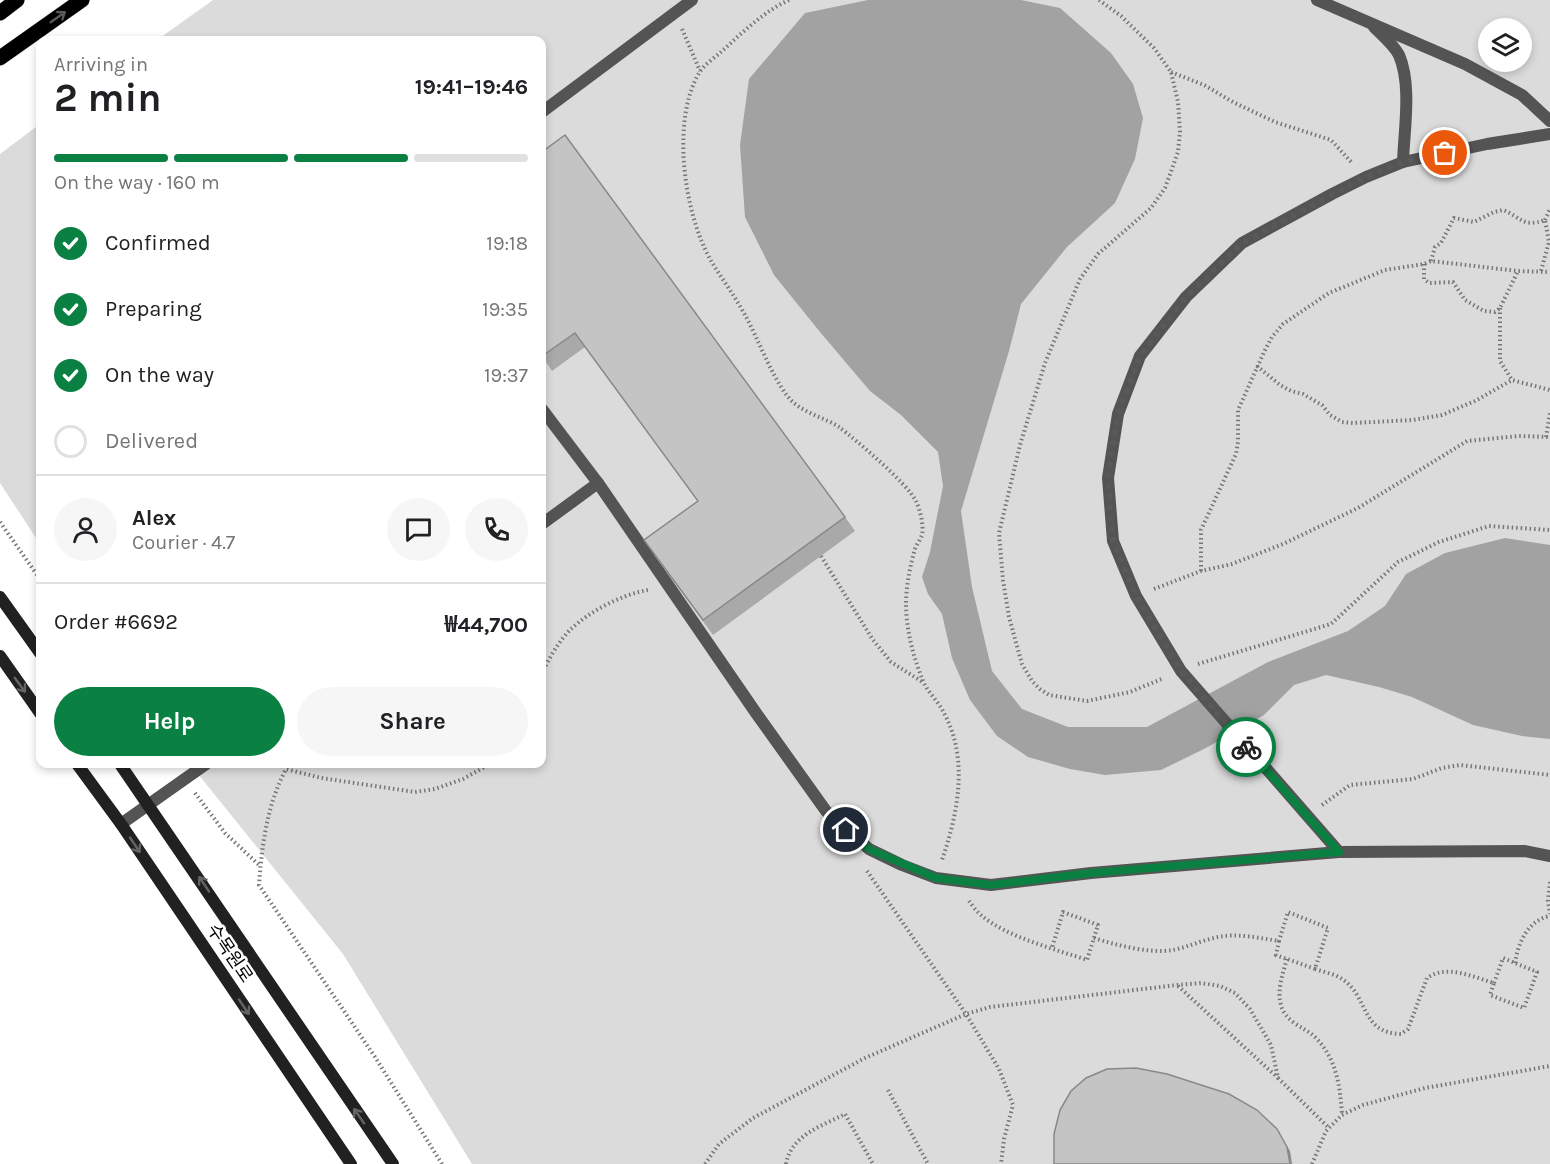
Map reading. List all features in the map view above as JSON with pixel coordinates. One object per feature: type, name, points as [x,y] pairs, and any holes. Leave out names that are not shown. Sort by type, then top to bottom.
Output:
[{"type":"main road","points":[[0,12],[17,0]]},
{"type":"main road","points":[[0,58],[82,0]]},
{"type":"street","points":[[0,597],[36,647]]},
{"type":"street","points":[[0,657],[36,707]]},
{"type":"street","name":"수목원로","points":[[80,768],[121,824],[351,1164]]},
{"type":"street","name":"수목원로","points":[[123,768],[393,1164]]},
{"type":"lane","points":[[546,109],[692,0]]},
{"type":"lane","points":[[1317,0],[1466,64],[1522,95],[1550,121]]},
{"type":"lane","points":[[1372,24],[1398,54],[1404,74],[1407,90],[1403,162]]},
{"type":"lane","points":[[1339,852],[1181,671],[1136,596],[1113,541],[1108,478],[1118,414],[1140,356],[1186,297],[1242,243],[1366,177],[1403,162],[1487,144],[1550,134]]},
{"type":"lane","points":[[546,414],[598,483],[826,811],[869,849],[936,878],[991,885],[1091,873],[1339,852],[1524,851],[1550,856]]},
{"type":"lane","points":[[546,521],[598,483]]},
{"type":"lane","points":[[121,824],[200,768]]},
{"type":"path","points":[[789,0],[774,7],[700,71],[691,92],[685,118],[682,157],[687,189],[709,258],[741,307],[782,390],[795,404],[838,426],[889,471],[915,500],[922,521],[922,534],[915,549],[906,604],[911,642],[925,684],[945,713],[959,761],[958,803],[936,878]]},
{"type":"path","points":[[1099,0],[1121,16],[1154,48],[1171,72],[1178,102],[1180,132],[1178,152],[1165,189],[1151,208],[1098,254],[1080,279],[1038,380],[1017,456],[999,533],[1003,580],[1014,640],[1022,664],[1032,681],[1049,694],[1087,701],[1130,692],[1209,660],[1331,624],[1398,562],[1439,542],[1489,526],[1550,530]]},
{"type":"path","points":[[674,12],[700,71]]},
{"type":"path","points":[[1171,72],[1204,85],[1275,122],[1331,140],[1366,177]]},
{"type":"path","points":[[1541,272],[1549,242],[1545,220],[1550,208]]},
{"type":"path","points":[[1431,261],[1435,247],[1441,243],[1455,218],[1473,222],[1503,210],[1531,224],[1545,220]]},
{"type":"path","points":[[1201,571],[1202,530],[1236,454],[1238,410],[1272,337],[1283,324],[1329,293],[1385,270],[1431,261],[1518,271],[1550,272]]},
{"type":"path","points":[[1424,264],[1424,279],[1429,284],[1454,282],[1465,300],[1484,311],[1495,312],[1500,308],[1518,271]]},
{"type":"path","points":[[1500,308],[1500,361],[1512,380],[1550,390]]},
{"type":"path","points":[[1257,366],[1280,385],[1322,405],[1330,415],[1342,422],[1353,423],[1413,420],[1442,414],[1475,401],[1512,380]]},
{"type":"path","points":[[1136,596],[1201,571],[1232,564],[1283,544],[1358,508],[1467,441],[1519,435],[1548,437],[1550,413]]},
{"type":"path","points":[[0,522],[36,573]]},
{"type":"path","points":[[821,556],[873,640],[891,662],[925,684]]},
{"type":"path","points":[[546,668],[569,631],[590,615],[632,592],[670,586]]},
{"type":"path","points":[[1308,818],[1350,785],[1413,779],[1442,768],[1460,765],[1550,775]]},
{"type":"path","points":[[442,1164],[375,1057],[258,885],[266,820],[276,788],[286,769],[321,778],[414,792],[444,786],[483,768]]},
{"type":"path","points":[[184,779],[225,832],[260,866]]},
{"type":"path","points":[[866,869],[966,1014],[999,1069],[1013,1105],[1004,1139],[1001,1164]]},
{"type":"path","points":[[1515,963],[1522,939],[1529,928],[1537,920],[1550,915],[1548,901],[1550,882]]},
{"type":"path","points":[[964,883],[968,900],[981,915],[1032,942],[1087,960],[1098,925],[1064,912],[1052,948]]},
{"type":"path","points":[[1315,969],[1328,928],[1287,912],[1276,955],[1342,979],[1372,1023],[1383,1031],[1401,1034],[1408,1029],[1427,978],[1433,974],[1445,971],[1461,972],[1494,983]]},
{"type":"path","points":[[1094,938],[1113,944],[1171,951],[1220,937],[1248,936],[1279,941]]},
{"type":"path","points":[[1503,958],[1537,972],[1524,1008],[1490,995],[1494,983],[1503,958]]},
{"type":"path","points":[[1287,959],[1282,974],[1278,1002],[1284,1014],[1316,1037],[1327,1052],[1337,1071],[1342,1115]]},
{"type":"path","points":[[705,1164],[719,1144],[753,1118],[771,1108],[865,1058],[966,1014],[990,1007],[1177,985],[1201,983],[1220,986],[1235,993],[1250,1009],[1271,1045],[1278,1078]]},
{"type":"path","points":[[1177,985],[1329,1128]]},
{"type":"path","points":[[1312,1164],[1329,1128],[1342,1115],[1363,1105],[1425,1088],[1550,1066]]},
{"type":"path","points":[[888,1090],[928,1164]]},
{"type":"path","points":[[786,1164],[794,1144],[806,1134],[845,1114],[873,1164]]},
{"type":"shaded area","points":[[213,0],[1550,0],[1550,1164],[472,1164],[343,954],[193,768],[546,768],[546,36],[163,36]]},
{"type":"shaded area","points":[[868,0],[1021,0],[1060,8],[1111,53],[1133,84],[1143,118],[1135,159],[1115,203],[1067,247],[1021,304],[961,511],[972,587],[992,671],[1022,709],[1068,727],[1147,727],[1268,662],[1348,631],[1385,606],[1406,574],[1445,553],[1505,538],[1550,545],[1550,739],[1522,736],[1473,725],[1412,697],[1326,675],[1294,685],[1264,715],[1161,770],[1105,775],[1070,769],[1028,757],[997,736],[970,700],[952,658],[942,614],[928,594],[922,577],[930,552],[943,486],[938,452],[901,415],[870,391],[820,332],[774,275],[745,217],[740,145],[749,79],[805,13]]},
{"type":"shaded area","points":[[36,127],[36,538],[0,483],[0,154]]},
{"type":"building","points":[[565,135],[845,517],[703,620],[644,540],[698,501],[575,333],[546,353],[546,149]]},
{"type":"building","points":[[1136,1068],[1167,1074],[1229,1094],[1257,1110],[1277,1129],[1287,1147],[1290,1164],[1054,1164],[1054,1134],[1060,1110],[1071,1091],[1086,1078],[1107,1069]]},
{"type":"way so far","points":[[1246,747],[1181,671],[1136,596],[1113,541],[1108,478],[1118,414],[1140,356],[1186,297],[1242,243],[1366,177],[1403,162],[1445,153]]},
{"type":"route","points":[[846,830],[869,849],[936,878],[991,885],[1091,873],[1339,852],[1246,747]]}]
